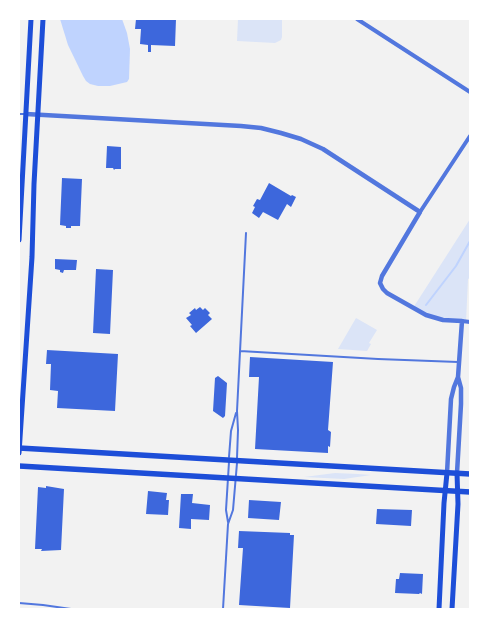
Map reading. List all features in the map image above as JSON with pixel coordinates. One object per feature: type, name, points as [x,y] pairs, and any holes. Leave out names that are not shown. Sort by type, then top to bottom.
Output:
[{"type":"main road","points":[[19,240],[31,19]]},
{"type":"main road","points":[[19,453],[32,257],[43,19]]},
{"type":"main road","points":[[19,448],[470,474]]},
{"type":"main road","points":[[19,466],[470,492]]},
{"type":"main road","points":[[439,609],[447,473]]},
{"type":"main road","points":[[452,609],[458,491],[457,473]]},
{"type":"street","points":[[357,19],[470,92]]},
{"type":"street","points":[[26,114],[251,127],[281,132],[323,149],[420,212]]},
{"type":"street","points":[[470,136],[420,212],[382,276],[380,283],[387,294],[426,315],[443,320],[470,322]]},
{"type":"street","points":[[457,473],[461,404],[461,388],[458,377],[462,321]]},
{"type":"street","points":[[447,473],[452,399],[458,377]]},
{"type":"lane","points":[[19,114],[26,114]]},
{"type":"lane","points":[[228,524],[233,510],[236,478],[237,411],[246,232]]},
{"type":"lane","points":[[240,351],[459,362]]},
{"type":"lane","points":[[223,609],[231,431],[237,411]]},
{"type":"lane","points":[[19,603],[71,609]]},
{"type":"shaded area","points":[[238,19],[282,19],[281,40],[275,43],[237,41]]},
{"type":"shaded area","points":[[470,219],[470,278],[468,279],[466,322],[443,320],[413,308]]},
{"type":"shaded area","points":[[356,318],[377,330],[369,343],[371,344],[367,351],[338,349]]},
{"type":"shaded area","points":[[335,473],[371,475],[344,479],[304,477]]},
{"type":"water","points":[[60,19],[122,19],[130,49],[129,79],[127,82],[110,86],[98,86],[86,81],[68,45]]},
{"type":"building","points":[[136,19],[176,19],[175,46],[151,45],[151,52],[148,52],[148,45],[140,44],[141,29],[135,29]]},
{"type":"building","points":[[107,146],[121,147],[121,169],[106,168]]},
{"type":"building","points":[[62,178],[82,179],[80,226],[66,228],[66,226],[60,225]]},
{"type":"building","points":[[269,183],[296,197],[291,207],[287,204],[278,220],[263,212],[259,218],[252,213],[255,207],[253,206],[257,199],[260,200]]},
{"type":"building","points":[[55,259],[77,260],[76,270],[60,272],[60,270],[55,269]]},
{"type":"building","points":[[96,269],[113,270],[110,334],[93,333]]},
{"type":"building","points":[[200,307],[203,310],[205,308],[210,313],[208,315],[212,319],[196,333],[186,318],[191,315],[189,313],[195,308],[196,310]]},
{"type":"building","points":[[47,350],[118,354],[115,411],[57,408],[58,391],[50,390],[51,364],[46,364]]},
{"type":"building","points":[[250,357],[333,362],[328,430],[331,432],[328,453],[255,449],[259,377],[249,377]]},
{"type":"building","points":[[218,376],[227,383],[225,416],[223,418],[213,411],[215,378]]},
{"type":"building","points":[[46,486],[64,489],[61,550],[41,551],[42,549],[35,549],[38,487],[46,488]]},
{"type":"building","points":[[148,491],[167,493],[166,500],[169,500],[168,515],[146,514]]},
{"type":"building","points":[[181,494],[193,494],[192,503],[210,505],[209,520],[191,519],[191,529],[179,528]]},
{"type":"building","points":[[249,500],[281,502],[279,520],[248,518]]},
{"type":"building","points":[[377,509],[412,510],[411,526],[376,524]]},
{"type":"building","points":[[239,531],[290,533],[290,535],[294,535],[290,608],[239,605],[243,548],[238,548]]},
{"type":"building","points":[[400,573],[423,574],[422,594],[395,593],[396,579],[399,579]]},
{"type":"waterway","points":[[426,305],[456,266],[470,241]]}]
